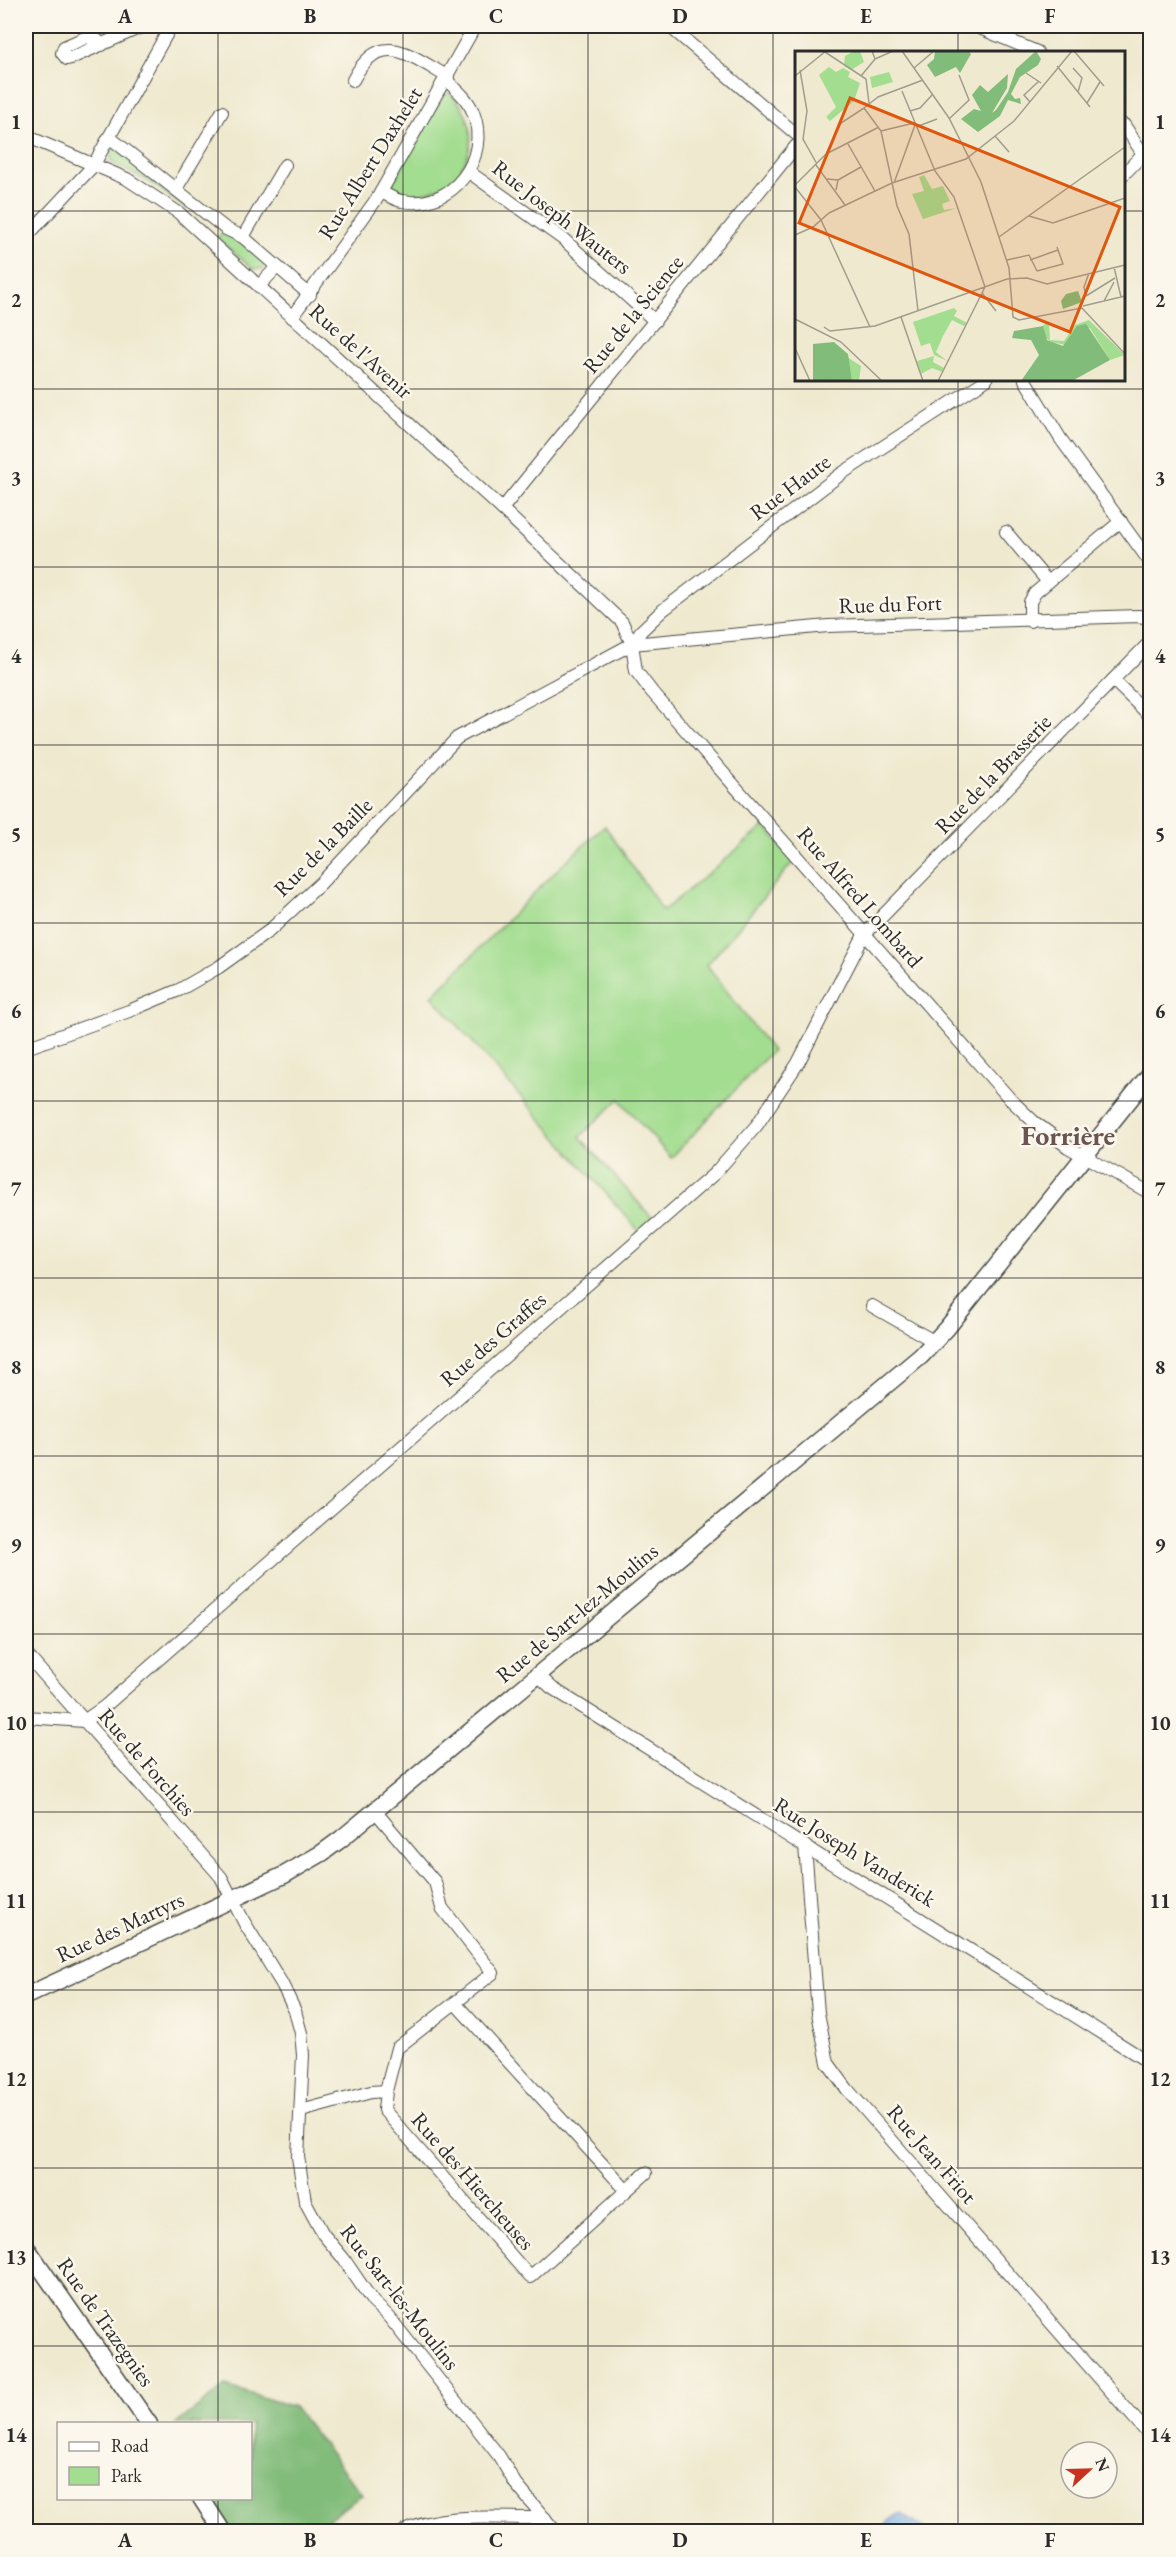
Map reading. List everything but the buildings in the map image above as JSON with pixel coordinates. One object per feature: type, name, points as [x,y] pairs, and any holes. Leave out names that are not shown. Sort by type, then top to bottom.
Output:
[{"type":"main road","name":"Rue de Sart-lez-Moulins","points":[[233,1899],[284,1875],[322,1853],[896,1378],[935,1342],[1150,1074]]},
{"type":"main road","name":"Rue des Martyrs","points":[[26,1996],[233,1899]]},
{"type":"main road","name":"Rue de Trazegnies","points":[[26,2247],[148,2422]]},
{"type":"main road","points":[[202,2500],[223,2532]]},
{"type":"street","points":[[102,45],[143,26]]},
{"type":"street","points":[[26,237],[93,166],[171,26]]},
{"type":"street","name":"Rue Albert Daxhelet","points":[[292,317],[381,192],[476,26]]},
{"type":"street","points":[[669,26],[795,133]]},
{"type":"street","points":[[975,26],[1035,51]]},
{"type":"street","name":"Rue Joseph Wauters","points":[[353,80],[359,67],[376,53],[399,49],[447,79],[464,97],[472,111],[478,132],[477,153],[469,172],[455,187],[441,195],[422,201],[401,201],[381,192]]},
{"type":"street","points":[[176,189],[222,112]]},
{"type":"street","points":[[1125,125],[1147,156],[1125,173]]},
{"type":"street","name":"Rue de l'Avenir","points":[[26,136],[127,179],[179,213],[622,622],[632,644]]},
{"type":"street","name":"Rue de l'Avenir","points":[[109,137],[226,229],[243,237],[309,295]]},
{"type":"street","name":"Rue de la Science","points":[[502,509],[795,147]]},
{"type":"street","points":[[243,237],[285,165]]},
{"type":"street","name":"Rue Joseph Wauters","points":[[469,172],[563,239],[655,321]]},
{"type":"street","points":[[260,286],[278,267]]},
{"type":"street","name":"Rue Haute","points":[[632,644],[641,631],[663,610],[841,474],[984,381]]},
{"type":"street","points":[[1026,381],[1060,438],[1150,562]]},
{"type":"street","points":[[1030,621],[1030,602],[1035,593],[1121,520]]},
{"type":"street","points":[[1005,532],[1048,582]]},
{"type":"street","name":"Rue du Fort","points":[[632,644],[828,626],[1150,618]]},
{"type":"street","name":"Rue de la Brasserie","points":[[864,934],[1150,642]]},
{"type":"street","name":"Rue Alfred Lombard","points":[[632,644],[633,662],[642,678],[1010,1099],[1034,1122],[1084,1156],[1150,1193]]},
{"type":"street","name":"Rue de la Baille","points":[[26,1048],[129,1011],[179,990],[219,967],[269,931],[321,883],[457,738],[632,644]]},
{"type":"street","points":[[1113,680],[1147,713]]},
{"type":"street","name":"Rue des Graffes","points":[[84,1721],[113,1699],[715,1173],[757,1125],[798,1063],[864,934]]},
{"type":"street","points":[[872,1306],[935,1342]]},
{"type":"street","name":"Rue de Forchies","points":[[26,1654],[220,1877],[282,1984],[295,2011],[301,2033],[303,2055]]},
{"type":"street","name":"Rue Joseph Vanderick","points":[[538,1675],[552,1688],[1150,2063]]},
{"type":"street","points":[[26,1717],[84,1721]]},
{"type":"street","points":[[301,2111],[371,2092],[386,2091],[397,2048],[493,1973],[441,1908],[435,1882],[375,1811]]},
{"type":"street","name":"Rue Jean Friot","points":[[805,1846],[816,1992],[828,2063],[847,2089],[1150,2436]]},
{"type":"street","points":[[455,2003],[626,2190]]},
{"type":"street","name":"Rue Sart-les-Moulins","points":[[303,2055],[299,2168],[305,2200],[314,2219],[373,2302],[396,2325],[494,2450],[515,2483],[556,2532]]},
{"type":"street","name":"Rue des Hiercheuses","points":[[386,2091],[384,2110],[530,2277],[646,2173]]},
{"type":"street","points":[[403,2532],[414,2526],[442,2519],[545,2518]]},
{"type":"green space","points":[[449,92],[463,109],[470,128],[470,146],[464,163],[453,178],[438,188],[418,194],[396,193],[392,184],[442,97]]},
{"type":"green space","points":[[116,148],[187,204],[184,207],[153,184],[111,162],[111,150]]},
{"type":"green space","points":[[223,232],[246,245],[265,263],[263,269],[253,269],[217,238]]},
{"type":"green space","points":[[605,826],[663,911],[765,826],[794,861],[707,965],[772,1051],[671,1158],[619,1099],[580,1137],[653,1219],[639,1231],[432,996],[565,862]]},
{"type":"green space","points":[[225,2386],[294,2407],[362,2494],[313,2531],[263,2532],[262,2529],[231,2531],[210,2500],[252,2500],[252,2422],[179,2422]]},
{"type":"water","points":[[902,2514],[927,2531],[882,2531],[890,2519]]},
{"type":"district","name":"Forrière","points":[[1068,1135]]}]
